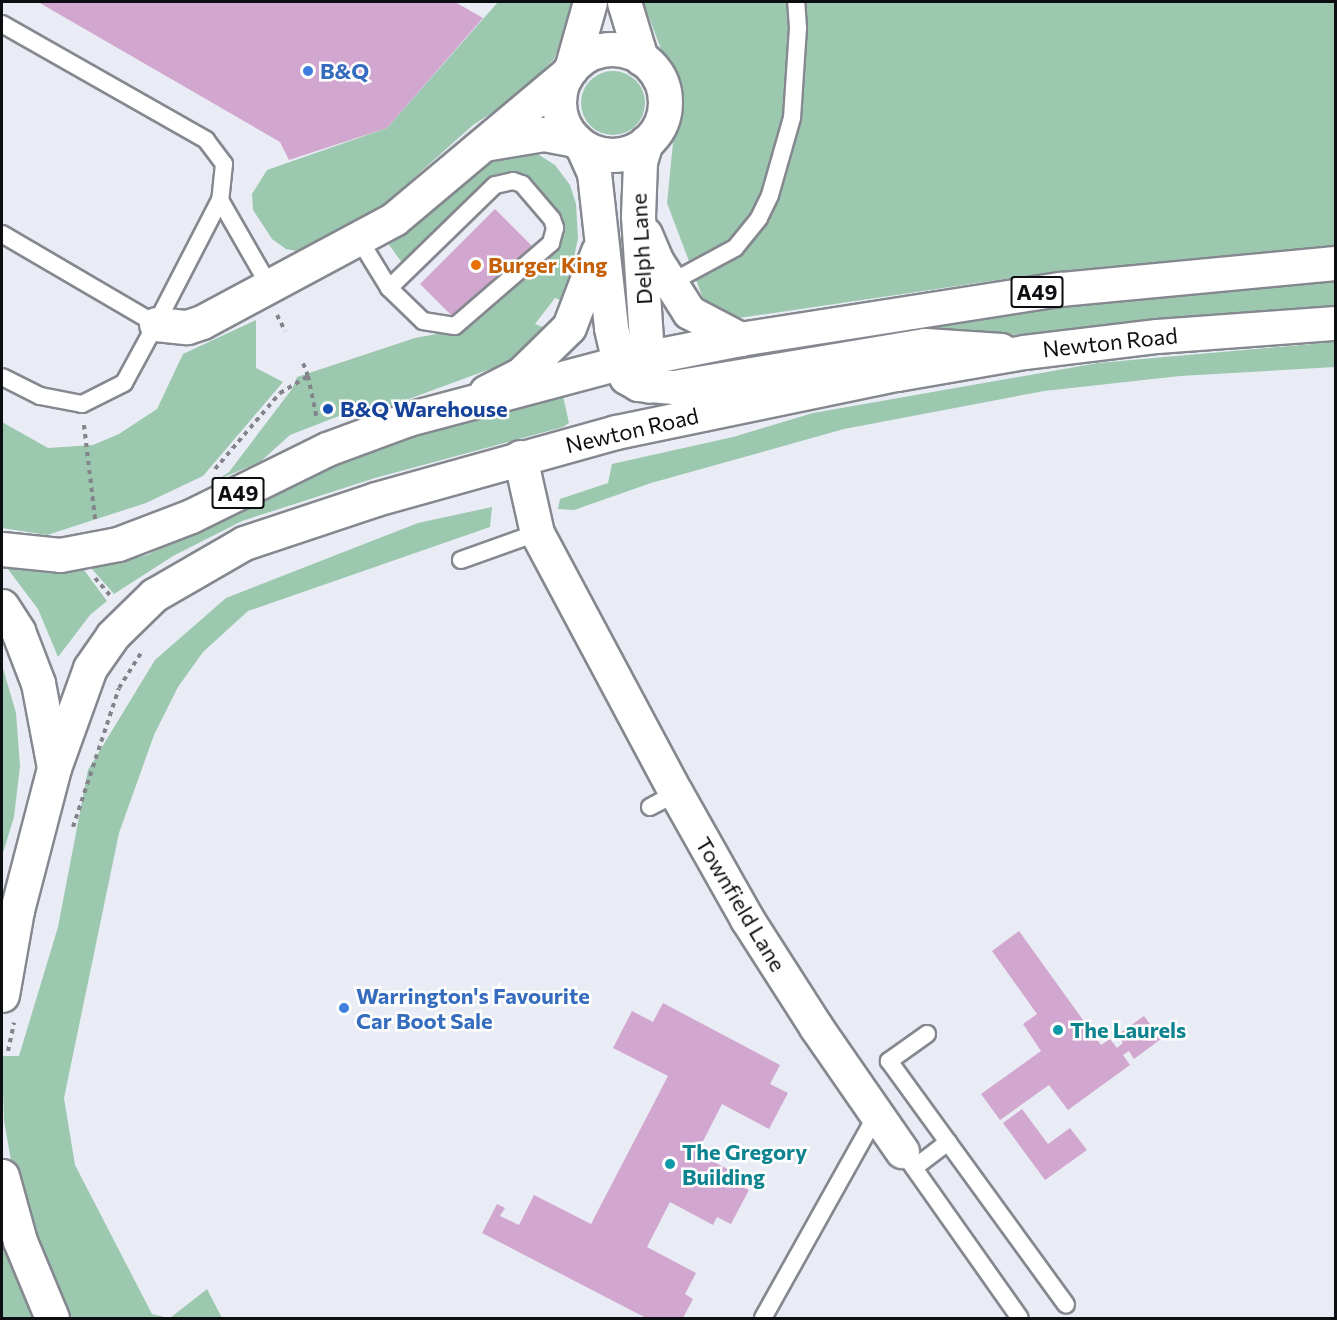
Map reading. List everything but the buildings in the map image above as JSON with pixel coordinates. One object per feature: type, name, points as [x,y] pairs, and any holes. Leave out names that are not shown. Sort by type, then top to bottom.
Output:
[{"type":"main road","points":[[578,143],[564,126],[560,108],[560,90],[569,71],[590,2]]},
{"type":"main road","points":[[624,2],[641,58]]},
{"type":"main road","points":[[156,324],[187,327],[202,322],[358,239],[416,202],[569,71],[597,51],[627,51],[641,58],[653,69],[664,99],[660,122],[646,142],[635,150],[608,155],[578,143],[544,134],[483,145]]},
{"type":"main road","name":"Delph Lane","points":[[639,369],[638,216],[640,162],[646,142]]},
{"type":"main road","name":"Delph Lane","points":[[578,143],[594,173],[611,328],[639,369]]},
{"type":"main road","points":[[638,216],[670,284],[689,312],[740,339]]},
{"type":"main road","points":[[468,400],[521,374],[570,327],[602,240]]},
{"type":"main road","name":"A49","points":[[2,549],[34,554],[91,539],[118,544],[191,516],[327,449],[468,400],[639,369],[740,339],[1060,289],[1335,263]]},
{"type":"main road","name":"Newton Road","points":[[54,768],[90,668],[129,617],[182,577],[244,543],[520,457],[616,432],[1024,352],[1157,336],[1335,323]]},
{"type":"main road","points":[[616,432],[639,415],[639,369],[674,387],[924,345],[1024,352]]},
{"type":"main road","name":"Townfield Lane","points":[[520,457],[537,533],[663,800],[753,928],[908,1160]]},
{"type":"main road","name":"A49","points":[[2,606],[18,631],[38,683],[54,768],[9,920]]},
{"type":"main road","points":[[8,1007],[9,920]]},
{"type":"main road","points":[[2,1176],[20,1241],[52,1318]]},
{"type":"lane","points":[[670,284],[735,248],[759,218],[770,195],[792,118],[798,28],[796,2]]},
{"type":"lane","points":[[2,24],[206,140],[224,164],[220,200],[124,383],[82,404],[40,396],[2,377]]},
{"type":"lane","points":[[358,239],[389,288],[423,321],[455,326],[551,243],[555,228],[552,219],[522,184],[513,181],[495,185],[389,288]]},
{"type":"lane","points":[[220,200],[270,287]]},
{"type":"lane","points":[[2,234],[156,324]]},
{"type":"lane","points":[[461,560],[537,533]]},
{"type":"lane","points":[[927,1034],[889,1061],[1066,1305]]},
{"type":"lane","points":[[763,1318],[877,1114]]},
{"type":"lane","points":[[908,1160],[948,1143]]},
{"type":"lane","name":"Townfield Lane","points":[[908,1160],[1020,1318]]},
{"type":"path","points":[[303,363],[317,419]]},
{"type":"path","points":[[211,474],[280,393],[308,376]]},
{"type":"path","points":[[71,833],[119,688],[149,641],[90,571],[91,539],[82,404]]},
{"type":"path","points":[[8,1007],[8,1051]]},
{"type":"green space","points":[[498,2],[571,2],[572,13],[554,59],[518,96],[473,125],[369,218],[303,252],[286,249],[272,239],[253,210],[252,194],[267,170],[387,128]]},
{"type":"green space","points":[[643,2],[1335,2],[1335,249],[1018,277],[712,322],[667,203],[678,93]]},
{"type":"green space","points":[[613,71],[631,77],[639,85],[645,103],[639,121],[631,129],[613,135],[595,129],[587,121],[581,103],[587,85],[595,77]]},
{"type":"green space","points":[[515,153],[536,153],[555,165],[570,185],[576,204],[578,238],[565,302],[555,298],[535,324],[543,327],[515,360],[387,407],[357,409],[290,435],[260,462],[217,480],[229,472],[292,389],[297,377],[415,338],[469,328],[517,286],[549,252],[561,234],[511,176],[403,264],[387,242],[491,162]]},
{"type":"green space","points":[[1335,279],[1335,308],[1026,335],[934,333],[934,324],[1115,298]]},
{"type":"green space","points":[[256,320],[256,368],[283,382],[203,476],[146,503],[47,535],[2,528],[2,422],[48,448],[93,445],[119,434],[157,409],[183,354]]},
{"type":"green space","points":[[1335,342],[1335,367],[1180,376],[1044,391],[844,429],[651,483],[574,510],[558,509],[560,499],[608,483],[612,464],[733,437],[813,413],[1098,363]]},
{"type":"green space","points":[[563,396],[569,423],[563,427],[375,478],[242,521],[173,556],[114,594],[91,568],[147,555],[322,470],[388,444],[455,421]]},
{"type":"green space","points":[[492,507],[490,527],[248,611],[203,652],[178,687],[154,735],[119,833],[64,1098],[75,1165],[152,1314],[168,1318],[69,1318],[15,1183],[4,1121],[2,1056],[19,1056],[58,927],[88,770],[155,660],[226,598],[418,523]]},
{"type":"green space","points":[[7,568],[84,570],[107,601],[90,615],[58,657],[38,609]]},
{"type":"green space","points":[[2,665],[16,713],[20,766],[14,817],[2,856]]},
{"type":"green space","points":[[2,1229],[38,1318],[2,1318]]},
{"type":"green space","points":[[207,1289],[222,1318],[170,1318]]},
{"type":"place","name":"B&Q","points":[[308,71]]},
{"type":"place","name":"Burger King","points":[[476,265]]},
{"type":"place","name":"B&Q Warehouse","points":[[328,409]]},
{"type":"place","name":"Warrington's Favourite Car Boot Sale","points":[[344,1008]]},
{"type":"place","name":"The Laurels","points":[[1058,1030]]},
{"type":"place","name":"The Gregory Building","points":[[670,1164]]}]
